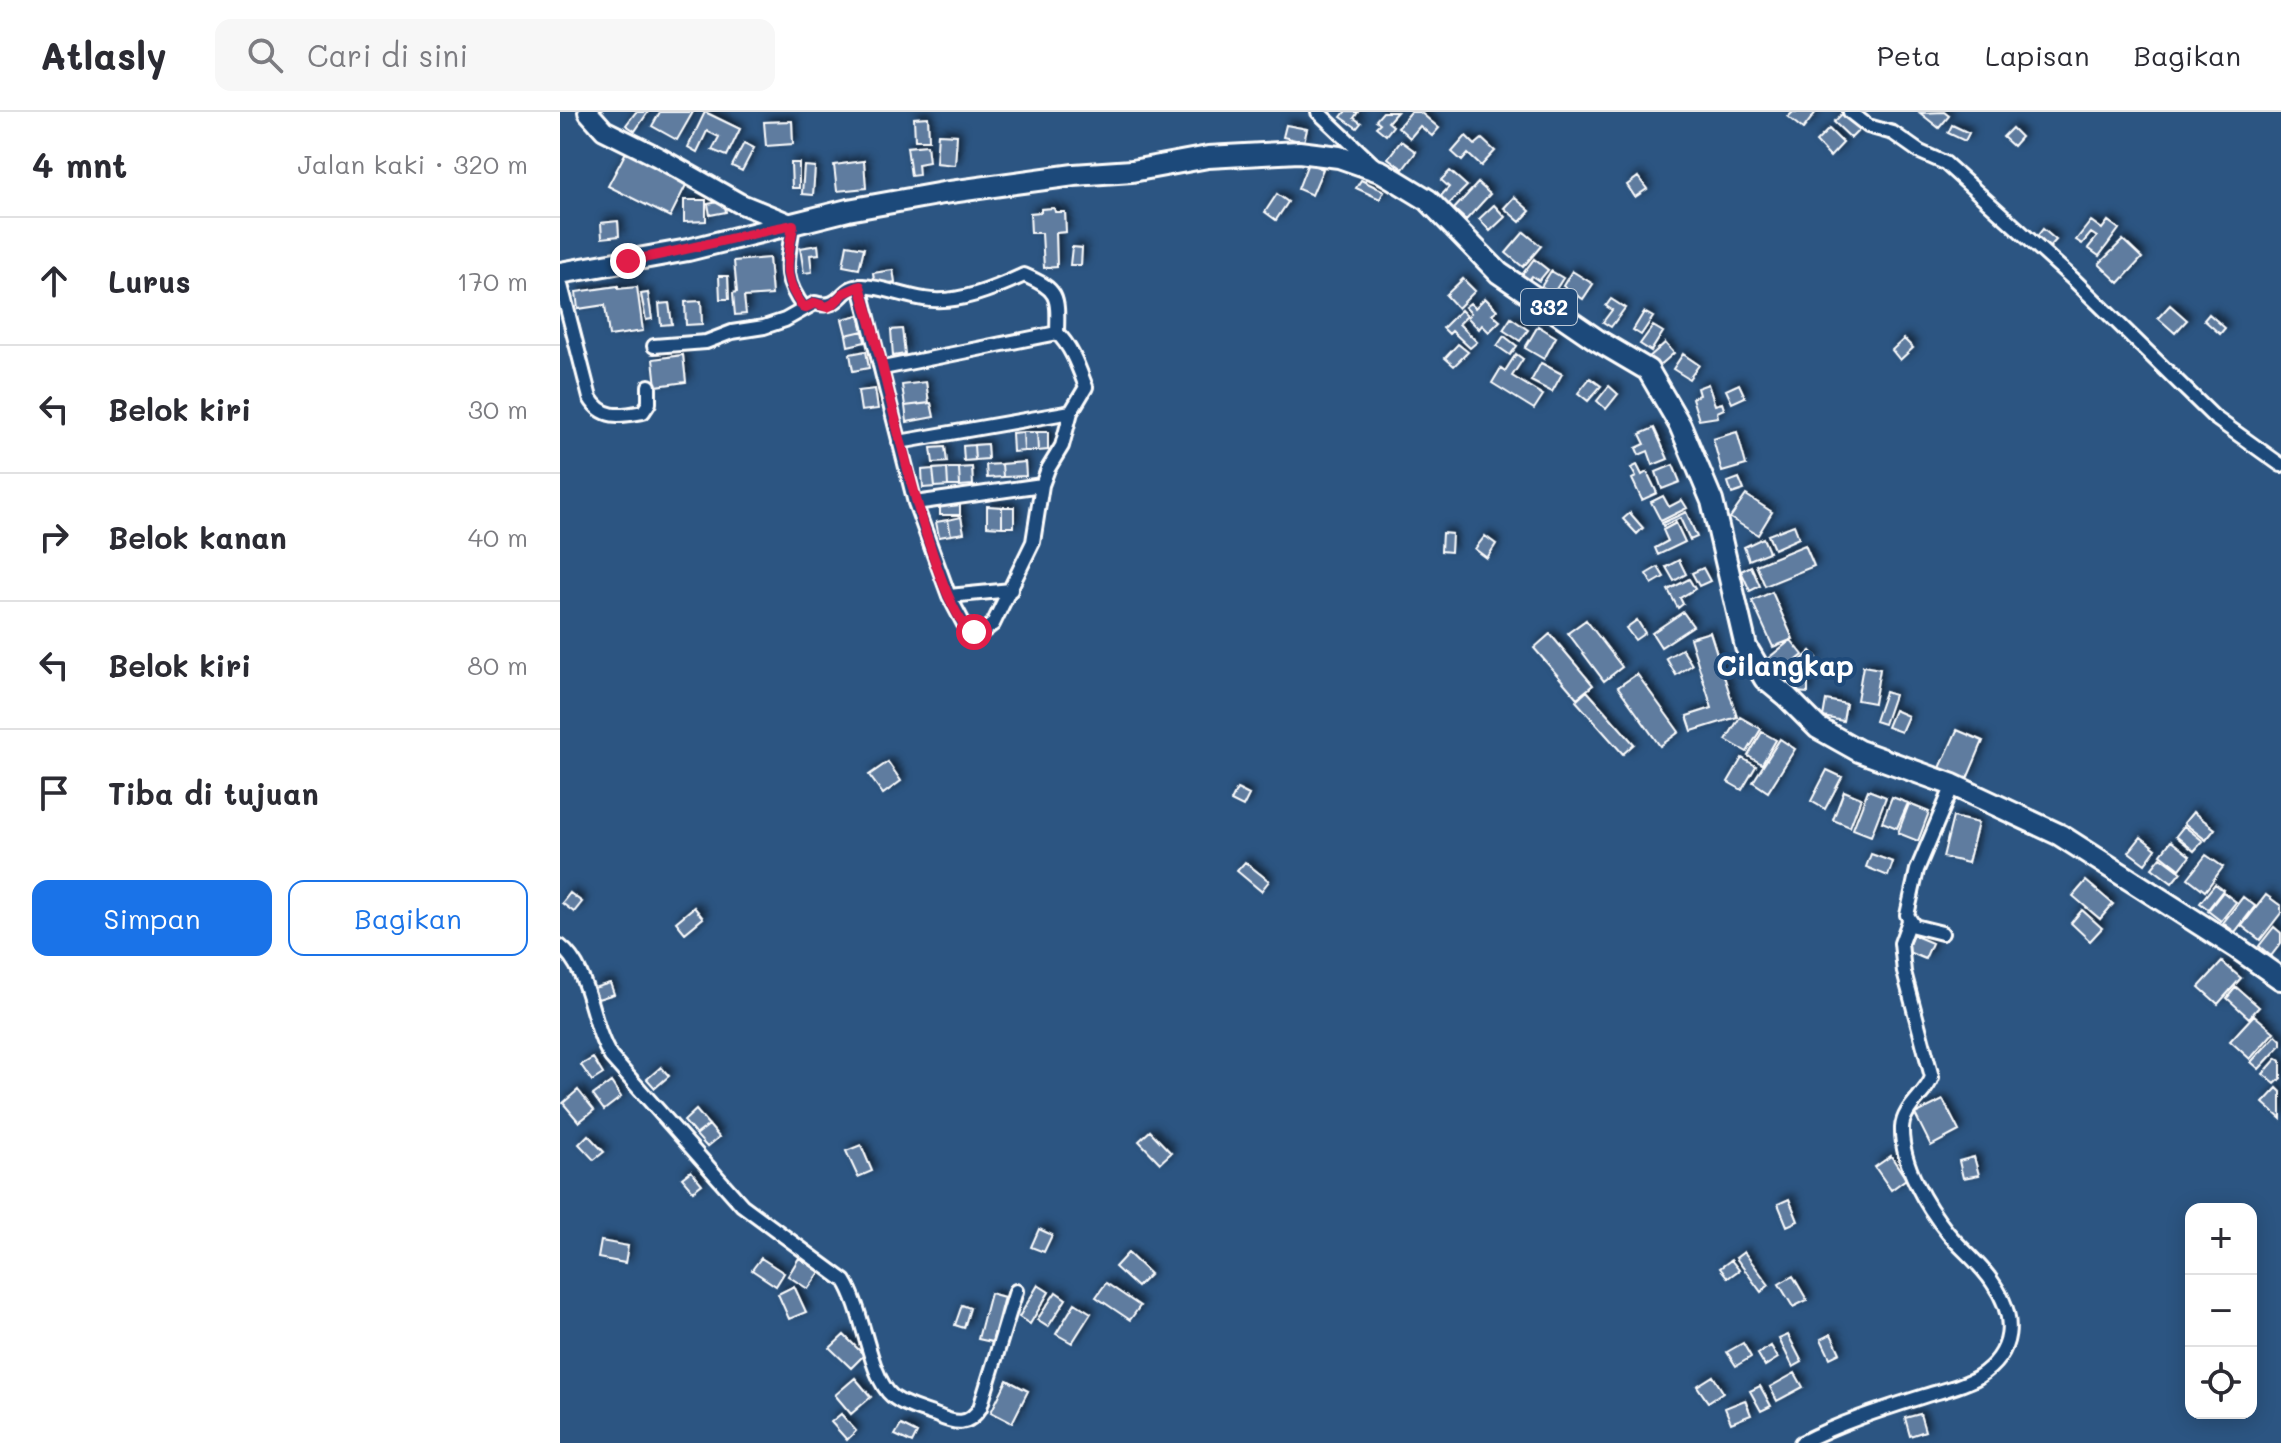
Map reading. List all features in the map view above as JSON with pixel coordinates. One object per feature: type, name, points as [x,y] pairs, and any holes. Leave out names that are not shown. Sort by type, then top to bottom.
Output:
[{"type":"main road","name":"332","points":[[560,273],[688,250],[848,210],[943,193],[1074,175],[1132,171],[1208,157],[1299,152],[1339,157],[1382,172],[1428,200],[1499,273],[1597,340],[1648,370],[1680,425],[1712,501],[1746,647],[1765,679],[1818,728],[1859,751],[1953,785],[2060,835],[2281,979]]},
{"type":"street","points":[[588,112],[604,130],[739,203],[793,225],[787,267],[789,284],[804,308]]},
{"type":"street","points":[[1318,112],[1382,172]]},
{"type":"street","points":[[1850,112],[1868,126],[1893,133],[1920,152],[1945,163],[2073,279],[2214,417],[2281,465]]},
{"type":"street","points":[[654,346],[706,342],[732,332],[764,327],[785,320],[815,303],[827,307],[844,293],[860,286],[929,300],[985,293],[1024,275],[1048,285],[1058,309],[1057,333],[1069,344],[1086,387],[1071,412],[1062,446],[1042,485],[1033,542],[993,624],[984,631],[967,630],[963,625],[949,596],[915,503],[860,286]]},
{"type":"street","points":[[560,281],[590,398],[598,409],[614,416],[643,412],[649,403],[649,386]]},
{"type":"street","points":[[883,368],[1057,333]]},
{"type":"street","points":[[899,442],[1071,412]]},
{"type":"street","points":[[915,503],[1042,485]]},
{"type":"street","points":[[949,596],[1011,590]]},
{"type":"street","points":[[1801,1443],[1870,1414],[1976,1379],[1996,1364],[2009,1341],[2003,1303],[1993,1282],[1947,1231],[1919,1186],[1902,1137],[1903,1121],[1914,1101],[1929,1086],[1932,1077],[1904,972],[1901,943],[1909,921],[1908,902],[1917,870],[1953,785]]},
{"type":"street","points":[[1909,921],[1914,926],[1942,933]]},
{"type":"street","points":[[560,946],[579,969],[598,1035],[611,1057],[742,1205],[845,1281],[853,1294],[882,1384],[899,1401],[952,1422],[971,1419],[980,1408],[1016,1291]]},
{"type":"building","points":[[636,112],[648,112],[635,131],[626,125]]},
{"type":"building","points":[[660,112],[693,112],[677,140],[652,126]]},
{"type":"building","points":[[705,112],[740,129],[727,156],[712,150],[719,137],[707,131],[697,152],[688,147]]},
{"type":"building","points":[[1345,112],[1358,112],[1354,118],[1361,123],[1357,128],[1341,117]]},
{"type":"building","points":[[1383,112],[1397,112],[1388,122],[1393,126],[1386,135],[1376,127],[1380,123],[1376,120]]},
{"type":"building","points":[[1411,112],[1420,112],[1439,128],[1432,136],[1420,126],[1410,138],[1398,127]]},
{"type":"building","points":[[1793,112],[1816,112],[1803,129],[1788,117]]},
{"type":"building","points":[[1844,112],[1862,127],[1851,138],[1834,122]]},
{"type":"building","points":[[1944,112],[1949,116],[1939,128],[1920,113]]},
{"type":"building","points":[[928,117],[929,140],[915,140],[914,118]]},
{"type":"building","points":[[792,121],[793,144],[766,146],[764,122]]},
{"type":"building","points":[[1286,125],[1307,129],[1304,142],[1283,137]]},
{"type":"building","points":[[1952,125],[1969,133],[1965,141],[1948,133]]},
{"type":"building","points":[[2012,128],[2021,137],[2013,146],[2003,137]]},
{"type":"building","points":[[1829,129],[1843,143],[1830,157],[1816,142]]},
{"type":"building","points":[[938,134],[957,135],[955,165],[936,163]]},
{"type":"building","points":[[1466,136],[1475,145],[1482,139],[1495,151],[1481,166],[1468,154],[1462,161],[1452,152]]},
{"type":"building","points":[[1401,141],[1416,152],[1403,169],[1388,158]]},
{"type":"building","points":[[744,143],[754,148],[742,171],[732,166]]},
{"type":"building","points":[[927,145],[929,162],[918,164],[919,175],[911,176],[907,147]]},
{"type":"building","points":[[626,152],[687,183],[670,217],[608,186]]},
{"type":"building","points":[[864,161],[866,188],[837,191],[834,165]]},
{"type":"building","points":[[791,163],[799,163],[799,188],[792,188]]},
{"type":"building","points":[[1308,163],[1323,169],[1312,195],[1298,189]]},
{"type":"building","points":[[804,166],[815,167],[813,195],[802,194]]},
{"type":"building","points":[[1450,171],[1467,186],[1446,207],[1438,199],[1449,187],[1441,180]]},
{"type":"building","points":[[1638,177],[1647,189],[1635,197],[1627,185]]},
{"type":"building","points":[[1361,180],[1384,191],[1380,199],[1356,188]]},
{"type":"building","points":[[1478,183],[1490,194],[1466,220],[1454,209]]},
{"type":"building","points":[[1277,194],[1288,202],[1276,220],[1265,212]]},
{"type":"building","points":[[1514,197],[1530,211],[1520,222],[1504,208]]},
{"type":"building","points":[[684,200],[706,200],[706,221],[684,222]]},
{"type":"building","points":[[724,201],[726,212],[710,215],[708,204]]},
{"type":"building","points":[[1494,205],[1505,217],[1490,231],[1479,219]]},
{"type":"building","points":[[1054,208],[1055,212],[1065,212],[1066,232],[1056,233],[1057,267],[1044,268],[1042,233],[1031,233],[1030,213]]},
{"type":"building","points":[[618,221],[619,236],[602,238],[601,223]]},
{"type":"building","points":[[2091,221],[2102,229],[2108,221],[2119,229],[2099,256],[2088,248],[2097,237],[2091,233],[2082,244],[2076,240]]},
{"type":"building","points":[[2043,229],[2056,240],[2048,249],[2035,239]]},
{"type":"building","points":[[1524,232],[1541,246],[1523,267],[1506,253]]},
{"type":"building","points":[[2123,240],[2142,258],[2119,283],[2099,264]]},
{"type":"building","points":[[818,245],[819,254],[810,255],[812,272],[804,273],[800,248]]},
{"type":"building","points":[[847,245],[864,248],[859,269],[843,266]]},
{"type":"building","points":[[1072,247],[1082,248],[1081,265],[1070,265]]},
{"type":"building","points":[[769,258],[772,295],[744,297],[746,314],[735,315],[733,293],[737,292],[734,261]]},
{"type":"building","points":[[1534,259],[1548,270],[1539,281],[1532,276],[1525,285],[1518,280]]},
{"type":"building","points":[[893,270],[895,282],[875,286],[873,273]]},
{"type":"building","points":[[1551,271],[1563,278],[1553,294],[1541,287]]},
{"type":"building","points":[[1572,271],[1593,284],[1583,299],[1563,286]]},
{"type":"building","points":[[719,276],[728,276],[729,299],[720,299]]},
{"type":"building","points":[[1463,279],[1475,291],[1458,308],[1446,295]]},
{"type":"building","points":[[618,286],[618,289],[637,287],[643,331],[609,336],[605,305],[578,309],[576,292]]},
{"type":"building","points":[[648,293],[652,319],[646,320],[641,294]]},
{"type":"building","points":[[1485,298],[1497,310],[1492,314],[1500,321],[1489,332],[1482,325],[1479,329],[1467,317],[1471,313],[1465,307],[1470,303],[1475,308]]},
{"type":"building","points":[[1611,299],[1625,308],[1611,327],[1603,322],[1612,310],[1606,306]]},
{"type":"building","points":[[701,301],[702,324],[686,325],[685,302]]},
{"type":"building","points":[[669,303],[672,324],[661,325],[659,304]]},
{"type":"building","points":[[2170,305],[2187,320],[2175,333],[2158,318]]},
{"type":"building","points":[[1461,310],[1467,316],[1459,324],[1477,342],[1470,348],[1452,331],[1449,334],[1443,328]]},
{"type":"building","points":[[1644,312],[1653,317],[1641,335],[1633,330]]},
{"type":"building","points":[[2209,314],[2225,328],[2220,334],[2204,320]]},
{"type":"building","points":[[859,315],[863,331],[846,335],[842,319]]},
{"type":"building","points":[[1511,318],[1528,330],[1520,341],[1503,330]]},
{"type":"building","points":[[1538,326],[1556,337],[1544,359],[1525,348]]},
{"type":"building","points":[[1653,326],[1663,332],[1651,351],[1640,344]]},
{"type":"building","points":[[902,329],[905,354],[893,356],[891,330]]},
{"type":"building","points":[[863,331],[865,342],[848,346],[846,335]]},
{"type":"building","points":[[1504,336],[1517,346],[1510,355],[1497,346]]},
{"type":"building","points":[[1904,339],[1913,348],[1900,360],[1892,350]]},
{"type":"building","points":[[1665,343],[1674,353],[1657,368],[1648,358]]},
{"type":"building","points":[[1458,344],[1468,352],[1454,366],[1445,358]]},
{"type":"building","points":[[866,351],[869,368],[853,371],[850,354]]},
{"type":"building","points":[[1516,354],[1523,359],[1512,376],[1543,395],[1534,409],[1492,383],[1501,368],[1505,371]]},
{"type":"building","points":[[1683,354],[1699,365],[1689,379],[1673,369]]},
{"type":"building","points":[[683,355],[686,382],[656,386],[653,359]]},
{"type":"building","points":[[1541,363],[1562,374],[1552,392],[1531,381]]},
{"type":"building","points":[[1590,378],[1601,386],[1588,401],[1578,393]]},
{"type":"building","points":[[926,382],[929,403],[905,406],[902,385]]},
{"type":"building","points":[[1708,384],[1715,405],[1722,403],[1724,409],[1717,412],[1718,417],[1699,420],[1692,398],[1699,395],[1697,388]]},
{"type":"building","points":[[1739,384],[1745,397],[1732,403],[1726,390]]},
{"type":"building","points":[[1609,386],[1618,394],[1606,409],[1597,401]]},
{"type":"building","points":[[875,389],[878,409],[861,411],[858,391]]},
{"type":"building","points":[[931,403],[934,417],[907,422],[905,406]]},
{"type":"building","points":[[1654,428],[1668,459],[1653,465],[1648,451],[1639,455],[1636,448],[1645,444],[1640,434]]},
{"type":"building","points":[[1023,432],[1024,451],[1013,452],[1012,433]]},
{"type":"building","points":[[1023,432],[1037,432],[1038,451],[1024,451]]},
{"type":"building","points":[[1037,432],[1048,432],[1048,450],[1038,451]]},
{"type":"building","points":[[1737,432],[1746,465],[1722,472],[1713,439]]},
{"type":"building","points":[[987,444],[988,459],[975,460],[974,445]]},
{"type":"building","points":[[974,445],[975,460],[964,461],[963,446]]},
{"type":"building","points":[[945,447],[947,462],[933,463],[931,448]]},
{"type":"building","points":[[1025,462],[1026,476],[1003,477],[1002,464]]},
{"type":"building","points":[[1002,464],[1003,477],[987,478],[986,465]]},
{"type":"building","points":[[1637,465],[1642,475],[1647,472],[1657,493],[1642,500],[1632,479],[1636,477],[1631,468]]},
{"type":"building","points":[[1673,465],[1680,482],[1662,489],[1656,472]]},
{"type":"building","points":[[972,467],[973,485],[960,486],[959,468]]},
{"type":"building","points":[[947,468],[948,486],[935,487],[933,469]]},
{"type":"building","points":[[947,468],[959,468],[960,486],[948,486]]},
{"type":"building","points":[[933,469],[935,487],[923,488],[922,470]]},
{"type":"building","points":[[1739,478],[1744,490],[1732,494],[1728,482]]},
{"type":"building","points":[[1746,495],[1772,512],[1758,535],[1730,518]]},
{"type":"building","points":[[1663,496],[1669,507],[1682,500],[1687,508],[1661,521],[1651,502]]},
{"type":"building","points":[[960,505],[960,515],[940,515],[940,506]]},
{"type":"building","points":[[987,506],[1002,507],[1002,527],[987,526]]},
{"type":"building","points":[[1002,507],[1014,507],[1014,527],[1002,527]]},
{"type":"building","points":[[1686,512],[1697,537],[1690,540],[1680,518],[1663,526],[1662,523]]},
{"type":"building","points":[[1630,513],[1643,528],[1637,534],[1623,519]]},
{"type":"building","points":[[961,517],[964,533],[951,535],[948,520]]},
{"type":"building","points":[[948,520],[951,535],[939,537],[936,522]]},
{"type":"building","points":[[1676,523],[1685,542],[1658,555],[1655,548],[1668,541],[1663,530]]},
{"type":"building","points":[[1794,525],[1799,538],[1774,549],[1768,535]]},
{"type":"building","points":[[1442,533],[1452,534],[1451,552],[1441,551]]},
{"type":"building","points":[[1485,536],[1496,544],[1487,558],[1475,549]]},
{"type":"building","points":[[1763,538],[1769,552],[1749,560],[1744,547]]},
{"type":"building","points":[[1805,545],[1814,566],[1765,586],[1756,565]]},
{"type":"building","points":[[1679,560],[1686,574],[1674,581],[1666,567]]},
{"type":"building","points":[[1751,566],[1760,586],[1750,591],[1741,571]]},
{"type":"building","points":[[1658,567],[1664,577],[1652,584],[1646,574]]},
{"type":"building","points":[[1703,568],[1710,581],[1699,586],[1692,573]]},
{"type":"building","points":[[1689,579],[1695,589],[1680,598],[1683,604],[1678,608],[1668,590]]},
{"type":"building","points":[[1772,592],[1793,639],[1773,647],[1752,601]]},
{"type":"building","points":[[1683,612],[1693,626],[1661,647],[1652,633]]},
{"type":"building","points":[[1586,620],[1622,667],[1604,681],[1568,633]]},
{"type":"building","points":[[1637,620],[1645,633],[1635,640],[1626,628]]},
{"type":"building","points":[[1710,632],[1737,717],[1692,731],[1687,716],[1712,708],[1690,638]]},
{"type":"building","points":[[1550,634],[1593,685],[1577,698],[1534,648]]},
{"type":"building","points":[[1791,640],[1803,655],[1778,675],[1766,660]]},
{"type":"building","points":[[1682,649],[1692,665],[1676,675],[1666,658]]},
{"type":"building","points":[[1811,651],[1817,658],[1801,673],[1795,666]]},
{"type":"building","points":[[1863,666],[1880,669],[1874,703],[1857,700]]},
{"type":"building","points":[[1637,674],[1679,732],[1660,746],[1618,687]]},
{"type":"building","points":[[1795,677],[1808,678],[1808,693],[1795,692]]},
{"type":"building","points":[[1587,691],[1634,744],[1623,754],[1576,701]]},
{"type":"building","points":[[1885,692],[1894,695],[1884,724],[1875,721]]},
{"type":"building","points":[[1826,700],[1846,704],[1843,721],[1823,717]]},
{"type":"building","points":[[1894,710],[1908,716],[1901,732],[1887,727]]},
{"type":"building","points":[[1740,717],[1761,729],[1747,752],[1726,740]]},
{"type":"building","points":[[1957,730],[1983,741],[1967,779],[1940,768]]},
{"type":"building","points":[[1762,732],[1776,740],[1762,764],[1748,756]]},
{"type":"building","points":[[1780,739],[1795,749],[1768,792],[1753,782]]},
{"type":"building","points":[[1742,758],[1756,766],[1742,790],[1728,782]]},
{"type":"building","points":[[888,762],[901,781],[883,794],[869,775]]},
{"type":"building","points":[[1827,770],[1842,777],[1825,809],[1811,801]]},
{"type":"building","points":[[1237,789],[1249,795],[1243,807],[1231,801]]},
{"type":"building","points":[[1868,790],[1886,797],[1871,836],[1853,829]]},
{"type":"building","points":[[1844,791],[1861,798],[1850,827],[1833,820]]},
{"type":"building","points":[[1892,797],[1908,803],[1897,828],[1882,822]]},
{"type":"building","points":[[1909,804],[1929,812],[1918,841],[1898,833]]},
{"type":"building","points":[[2193,812],[2215,829],[2206,840],[2184,823]]},
{"type":"building","points":[[1953,817],[1978,823],[1968,863],[1943,857]]},
{"type":"building","points":[[2184,826],[2203,841],[2194,851],[2176,836]]},
{"type":"building","points":[[2141,837],[2156,849],[2145,864],[2129,852]]},
{"type":"building","points":[[2171,841],[2190,856],[2180,869],[2161,854]]},
{"type":"building","points":[[1871,854],[1893,862],[1888,876],[1866,867]]},
{"type":"building","points":[[2206,855],[2223,867],[2205,891],[2188,878]]},
{"type":"building","points":[[2161,857],[2181,872],[2172,883],[2152,868]]},
{"type":"building","points":[[1245,862],[1269,881],[1261,891],[1237,871]]},
{"type":"building","points":[[2086,881],[2113,904],[2100,919],[2073,896]]},
{"type":"building","points":[[2215,884],[2223,890],[2208,909],[2200,903]]},
{"type":"building","points":[[2223,892],[2236,902],[2221,921],[2208,911]]},
{"type":"building","points":[[570,893],[582,902],[574,912],[562,903]]},
{"type":"building","points":[[2266,895],[2281,906],[2281,913],[2260,940],[2242,926]]},
{"type":"building","points":[[2243,897],[2255,906],[2235,932],[2223,923]]},
{"type":"building","points":[[694,907],[703,918],[685,933],[676,922]]},
{"type":"building","points":[[2082,910],[2102,928],[2090,941],[2071,923]]},
{"type":"building","points":[[2274,927],[2281,933],[2281,943],[2271,956],[2259,946]]},
{"type":"building","points":[[1913,935],[1932,943],[1925,959],[1906,951]]},
{"type":"building","points":[[2222,962],[2241,978],[2218,1004],[2199,987]]},
{"type":"building","points":[[610,983],[614,994],[598,999],[594,988]]},
{"type":"building","points":[[2236,987],[2259,1007],[2249,1018],[2227,998]]},
{"type":"building","points":[[2254,1015],[2274,1032],[2250,1059],[2230,1041]]},
{"type":"building","points":[[2276,1035],[2281,1045],[2259,1069],[2251,1062]]},
{"type":"building","points":[[593,1058],[603,1074],[592,1081],[581,1065]]},
{"type":"building","points":[[2277,1058],[2281,1061],[2281,1078],[2275,1084],[2263,1074]]},
{"type":"building","points":[[661,1067],[669,1076],[655,1088],[647,1079]]},
{"type":"building","points":[[611,1082],[621,1097],[604,1110],[593,1095]]},
{"type":"building","points":[[2277,1088],[2281,1092],[2281,1119],[2263,1103]]},
{"type":"building","points":[[578,1090],[594,1110],[579,1122],[563,1103]]},
{"type":"building","points":[[1943,1100],[1959,1131],[1931,1146],[1915,1114]]},
{"type":"building","points":[[696,1110],[709,1125],[696,1135],[684,1121]]},
{"type":"building","points":[[709,1125],[719,1137],[707,1147],[696,1135]]},
{"type":"building","points":[[1150,1131],[1171,1153],[1160,1163],[1139,1141]]},
{"type":"building","points":[[588,1135],[604,1152],[594,1160],[579,1144]]},
{"type":"building","points":[[861,1145],[872,1171],[858,1177],[846,1151]]},
{"type":"building","points":[[1891,1156],[1906,1179],[1891,1190],[1875,1167]]},
{"type":"building","points":[[1974,1157],[1979,1175],[1963,1178],[1959,1161]]},
{"type":"building","points":[[691,1171],[702,1184],[693,1191],[682,1178]]},
{"type":"building","points":[[1789,1199],[1798,1221],[1787,1226],[1778,1204]]},
{"type":"building","points":[[1039,1229],[1052,1235],[1044,1252],[1031,1247]]},
{"type":"building","points":[[601,1241],[628,1246],[625,1263],[598,1258]]},
{"type":"building","points":[[1744,1252],[1769,1285],[1761,1292],[1736,1258]]},
{"type":"building","points":[[1128,1253],[1150,1274],[1137,1287],[1115,1267]]},
{"type":"building","points":[[761,1258],[784,1273],[776,1286],[752,1270]]},
{"type":"building","points":[[799,1258],[820,1272],[808,1289],[788,1276]]},
{"type":"building","points":[[1731,1260],[1739,1270],[1728,1278],[1720,1268]]},
{"type":"building","points":[[1793,1276],[1807,1300],[1793,1307],[1779,1284]]},
{"type":"building","points":[[1106,1283],[1140,1306],[1130,1320],[1096,1297]]},
{"type":"building","points":[[1038,1285],[1049,1292],[1030,1324],[1019,1317]]},
{"type":"building","points":[[794,1286],[806,1312],[789,1319],[778,1294]]},
{"type":"building","points":[[1056,1292],[1066,1299],[1048,1327],[1037,1320]]},
{"type":"building","points":[[990,1293],[1004,1297],[992,1342],[978,1339]]},
{"type":"building","points":[[1075,1303],[1091,1313],[1072,1343],[1056,1334]]},
{"type":"building","points":[[962,1305],[970,1308],[964,1328],[955,1325]]},
{"type":"building","points":[[1831,1334],[1840,1353],[1830,1358],[1821,1339]]},
{"type":"building","points":[[844,1335],[864,1355],[851,1368],[830,1348]]},
{"type":"building","points":[[1788,1335],[1802,1362],[1793,1367],[1779,1339]]},
{"type":"building","points":[[1743,1343],[1751,1357],[1736,1366],[1727,1352]]},
{"type":"building","points":[[1771,1346],[1778,1358],[1765,1366],[1758,1354]]},
{"type":"building","points":[[1795,1373],[1803,1387],[1777,1401],[1770,1387]]},
{"type":"building","points":[[1713,1376],[1723,1392],[1708,1402],[1697,1386]]},
{"type":"building","points":[[855,1378],[871,1397],[851,1414],[835,1395]]},
{"type":"building","points":[[1007,1380],[1028,1391],[1012,1423],[991,1412]]},
{"type":"building","points":[[1760,1386],[1771,1406],[1761,1411],[1750,1391]]},
{"type":"building","points":[[1745,1400],[1751,1415],[1731,1423],[1725,1408]]},
{"type":"building","points":[[841,1414],[856,1431],[847,1440],[831,1422]]},
{"type":"building","points":[[1920,1414],[1925,1431],[1910,1436],[1905,1418]]},
{"type":"building","points":[[901,1425],[917,1433],[912,1443],[895,1435]]},
{"type":"district","name":"Cilangkap","points":[[1785,666]]},
{"type":"route","points":[[628,261],[793,225],[787,267],[789,284],[804,308],[815,303],[827,307],[844,293],[860,286],[915,503],[949,596],[963,625],[974,632]]}]
